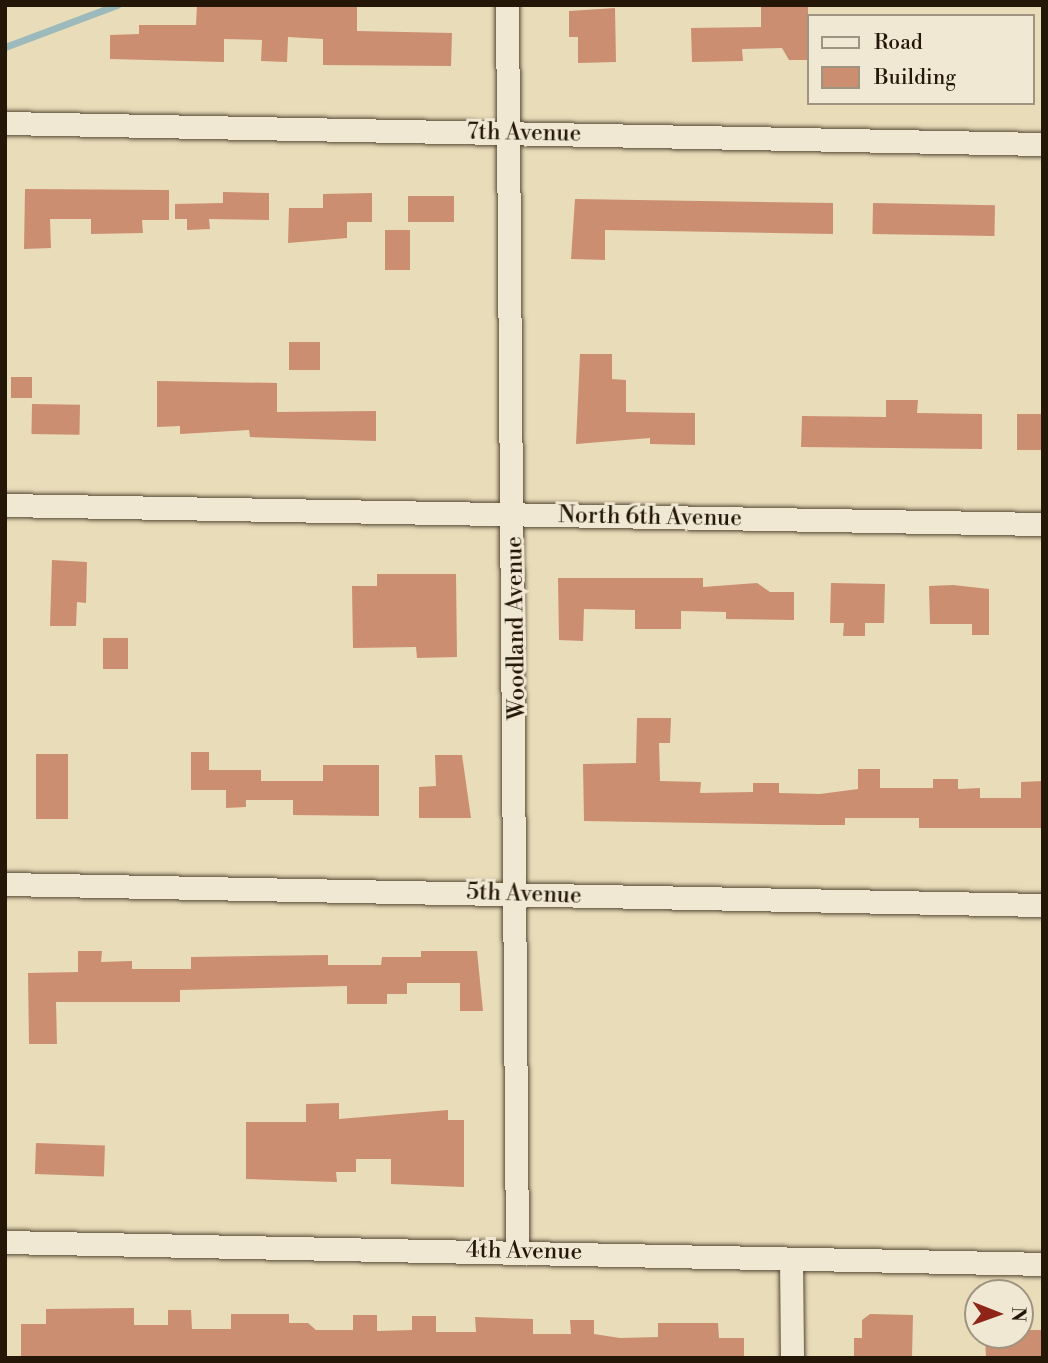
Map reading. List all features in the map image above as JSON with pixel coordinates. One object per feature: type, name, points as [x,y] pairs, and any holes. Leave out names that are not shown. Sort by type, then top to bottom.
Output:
[{"type":"street","name":"Woodland Avenue","points":[[508,5],[517,892],[517,1251]]},
{"type":"street","name":"7th Avenue","points":[[5,123],[1043,144]]},
{"type":"street","name":"North 6th Avenue","points":[[5,505],[1043,524]]},
{"type":"street","name":"5th Avenue","points":[[5,884],[517,892],[1043,905]]},
{"type":"street","name":"4th Avenue","points":[[5,1242],[1043,1264]]},
{"type":"street","points":[[791,1259],[792,1358]]},
{"type":"building","points":[[197,5],[357,5],[357,31],[452,33],[451,66],[323,65],[323,39],[288,37],[287,62],[261,61],[262,40],[224,39],[224,62],[110,59],[110,35],[139,34],[139,25],[196,25]]},
{"type":"building","points":[[761,5],[808,5],[806,60],[789,60],[782,48],[742,49],[743,61],[692,62],[691,28],[761,27]]},
{"type":"building","points":[[615,8],[616,62],[578,63],[578,37],[569,37],[569,11]]},
{"type":"building","points":[[25,189],[169,190],[169,220],[142,220],[143,233],[91,234],[91,219],[50,219],[51,248],[24,249]]},
{"type":"building","points":[[223,192],[269,193],[269,220],[209,219],[210,229],[187,230],[187,219],[175,219],[175,204],[223,203]]},
{"type":"building","points":[[372,193],[372,222],[347,222],[347,238],[288,243],[289,208],[323,208],[323,194]]},
{"type":"building","points":[[408,196],[454,196],[454,222],[408,222]]},
{"type":"building","points":[[575,199],[833,203],[833,234],[605,230],[605,260],[571,259]]},
{"type":"building","points":[[873,203],[995,205],[994,236],[872,234]]},
{"type":"building","points":[[385,230],[410,230],[410,270],[385,270]]},
{"type":"building","points":[[289,342],[320,342],[320,370],[289,370]]},
{"type":"building","points":[[580,354],[612,354],[612,379],[626,380],[626,412],[695,413],[695,445],[650,444],[650,438],[576,444]]},
{"type":"building","points":[[11,377],[32,377],[32,398],[11,398]]},
{"type":"building","points":[[157,381],[277,383],[277,412],[376,411],[376,441],[250,437],[249,430],[180,434],[180,426],[157,427]]},
{"type":"building","points":[[886,400],[918,400],[917,413],[982,414],[982,449],[801,447],[802,416],[886,417]]},
{"type":"building","points":[[32,404],[80,405],[79,435],[31,434]]},
{"type":"building","points":[[1017,414],[1043,414],[1043,450],[1017,450]]},
{"type":"building","points":[[52,560],[87,562],[86,603],[77,602],[76,626],[50,626]]},
{"type":"building","points":[[377,574],[456,574],[457,657],[417,658],[416,647],[353,648],[352,586],[377,586]]},
{"type":"building","points":[[558,578],[703,578],[703,587],[757,583],[770,592],[794,592],[794,620],[726,619],[726,612],[681,611],[681,629],[635,629],[635,610],[584,609],[583,641],[559,640]]},
{"type":"building","points":[[831,583],[885,584],[884,623],[865,623],[865,636],[843,636],[844,623],[830,623]]},
{"type":"building","points":[[953,585],[989,589],[989,635],[972,635],[972,624],[930,624],[929,586]]},
{"type":"building","points":[[103,638],[128,638],[128,669],[103,669]]},
{"type":"building","points":[[637,718],[671,718],[670,743],[659,743],[660,781],[701,782],[700,793],[753,792],[753,783],[779,783],[779,793],[820,794],[858,789],[858,769],[880,769],[880,788],[933,788],[933,779],[958,779],[958,789],[980,788],[980,798],[1021,798],[1021,782],[1043,781],[1043,828],[919,828],[919,818],[845,818],[845,825],[584,821],[583,764],[636,763]]},
{"type":"building","points":[[191,752],[209,752],[209,770],[261,770],[261,781],[323,781],[323,765],[379,765],[379,816],[293,815],[293,800],[246,800],[246,807],[226,808],[226,790],[191,790]]},
{"type":"building","points":[[36,754],[68,754],[68,819],[36,819]]},
{"type":"building","points":[[435,755],[462,755],[471,818],[419,818],[419,787],[436,786]]},
{"type":"building","points":[[78,951],[102,951],[101,962],[132,961],[132,969],[191,969],[191,957],[328,955],[328,965],[381,965],[382,957],[421,957],[421,951],[477,951],[483,1011],[460,1011],[460,983],[407,983],[407,994],[387,994],[387,1004],[347,1004],[347,986],[180,990],[180,1002],[56,1002],[57,1044],[29,1044],[28,973],[78,972]]},
{"type":"building","points":[[339,1103],[339,1119],[448,1110],[448,1120],[464,1120],[464,1187],[391,1184],[391,1159],[356,1159],[356,1172],[336,1172],[337,1182],[246,1179],[246,1122],[306,1122],[306,1104]]},
{"type":"building","points":[[36,1143],[105,1145],[104,1176],[35,1174]]},
{"type":"building","points":[[134,1308],[134,1325],[168,1325],[168,1310],[191,1310],[192,1329],[231,1329],[231,1314],[289,1314],[289,1323],[308,1323],[316,1330],[353,1330],[353,1315],[377,1315],[377,1331],[412,1330],[412,1316],[436,1316],[436,1332],[476,1332],[475,1317],[533,1319],[533,1334],[571,1334],[570,1320],[594,1320],[594,1334],[620,1338],[658,1337],[658,1323],[718,1323],[719,1338],[744,1338],[744,1358],[21,1358],[21,1324],[46,1324],[46,1309]]},
{"type":"building","points":[[870,1314],[913,1315],[912,1358],[854,1358],[854,1338],[862,1338],[862,1320]]},
{"type":"building","points":[[1034,1330],[1043,1330],[1043,1358],[986,1358],[986,1349],[1034,1349]]},
{"type":"waterway","points":[[5,47],[117,5]]}]
